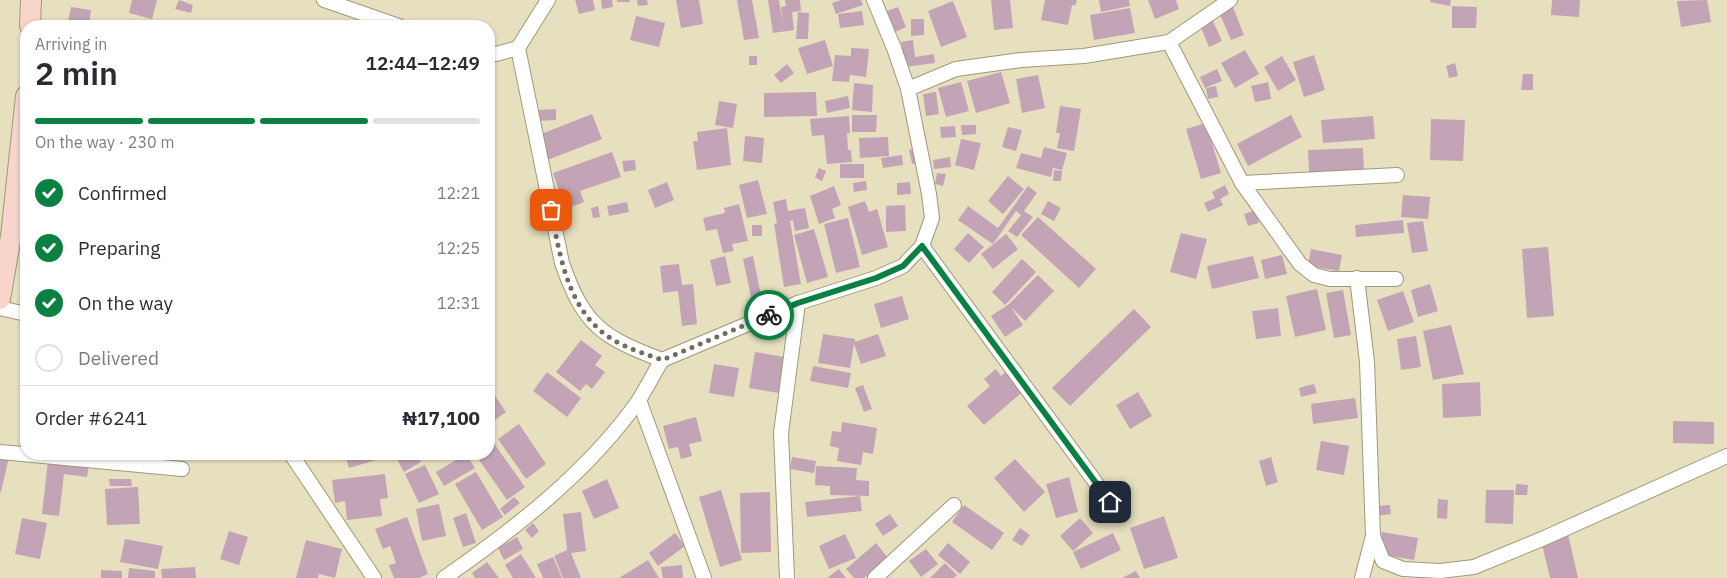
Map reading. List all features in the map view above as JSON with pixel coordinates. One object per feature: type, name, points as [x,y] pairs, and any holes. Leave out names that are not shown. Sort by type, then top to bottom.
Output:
[{"type":"street","points":[[30,20],[31,0]]},
{"type":"street","points":[[324,0],[381,20]]},
{"type":"street","points":[[495,54],[518,48],[548,0]]},
{"type":"street","points":[[444,578],[537,508],[598,450],[639,400],[662,360],[798,303],[876,278],[903,266],[922,246],[932,218],[908,89],[894,48],[874,0]]},
{"type":"street","points":[[908,89],[956,69],[1021,60],[1084,56],[1169,42],[1230,0]]},
{"type":"street","points":[[1169,42],[1242,183],[1300,264],[1314,275],[1330,279],[1396,280]]},
{"type":"street","points":[[518,48],[562,263],[572,292],[589,320],[621,344],[662,360]]},
{"type":"street","points":[[0,300],[11,236],[20,152]]},
{"type":"street","points":[[1242,183],[1397,174]]},
{"type":"street","points":[[922,246],[1110,502]]},
{"type":"street","points":[[1356,278],[1367,362],[1374,536],[1382,560],[1403,569],[1440,571],[1474,567],[1727,456]]},
{"type":"street","points":[[787,578],[781,433],[798,303]]},
{"type":"street","points":[[0,308],[20,313]]},
{"type":"street","points":[[639,400],[704,578]]},
{"type":"street","points":[[0,452],[20,454]]},
{"type":"street","points":[[86,460],[182,469]]},
{"type":"street","points":[[295,460],[374,578]]},
{"type":"street","points":[[875,578],[954,505]]},
{"type":"street","points":[[1362,578],[1374,536]]},
{"type":"building","points":[[132,0],[157,0],[152,19],[129,13]]},
{"type":"building","points":[[179,0],[193,5],[191,13],[175,9]]},
{"type":"building","points":[[575,0],[593,0],[595,10],[579,14]]},
{"type":"building","points":[[601,0],[612,0],[613,7],[602,9]]},
{"type":"building","points":[[617,0],[630,0],[630,2],[617,2]]},
{"type":"building","points":[[637,0],[647,0],[648,5],[638,6]]},
{"type":"building","points":[[676,0],[699,0],[703,24],[681,28]]},
{"type":"building","points":[[737,0],[752,0],[759,38],[744,40]]},
{"type":"building","points":[[768,0],[779,0],[783,25],[781,7],[786,6],[785,0],[800,0],[801,11],[792,12],[794,30],[773,33]]},
{"type":"building","points":[[841,0],[861,0],[863,5],[836,14],[832,3]]},
{"type":"building","points":[[991,0],[1010,0],[1013,28],[994,30]]},
{"type":"building","points":[[1045,0],[1077,0],[1075,6],[1072,5],[1068,25],[1041,20]]},
{"type":"building","points":[[1099,0],[1129,0],[1130,6],[1101,12]]},
{"type":"building","points":[[1148,0],[1176,0],[1179,9],[1155,19]]},
{"type":"building","points":[[1430,0],[1451,0],[1450,6],[1430,2]]},
{"type":"building","points":[[1552,0],[1580,0],[1579,17],[1551,15]]},
{"type":"building","points":[[1707,0],[1711,22],[1681,27],[1677,1]]},
{"type":"building","points":[[953,1],[967,37],[941,47],[928,11]]},
{"type":"building","points":[[1452,6],[1477,7],[1476,28],[1452,28]]},
{"type":"building","points":[[71,7],[91,10],[90,20],[68,20]]},
{"type":"building","points":[[898,7],[906,27],[895,32],[887,11]]},
{"type":"building","points":[[1233,7],[1244,35],[1231,40],[1219,12]]},
{"type":"building","points":[[1130,8],[1135,33],[1094,40],[1090,15]]},
{"type":"building","points":[[862,11],[864,25],[840,28],[838,14]]},
{"type":"building","points":[[798,12],[809,13],[808,39],[796,39]]},
{"type":"building","points":[[636,16],[665,23],[659,47],[630,40]]},
{"type":"building","points":[[1211,17],[1222,41],[1209,47],[1199,23]]},
{"type":"building","points":[[911,19],[924,19],[924,35],[911,36]]},
{"type":"building","points":[[825,40],[833,66],[807,74],[798,48]]},
{"type":"building","points":[[913,40],[915,57],[934,54],[935,63],[905,67],[901,42]]},
{"type":"building","points":[[851,48],[869,49],[866,77],[850,75],[849,82],[832,81],[835,55],[851,56]]},
{"type":"building","points":[[1245,50],[1259,74],[1235,88],[1221,63]]},
{"type":"building","points":[[1314,55],[1325,90],[1304,97],[1293,62]]},
{"type":"building","points":[[749,56],[757,56],[757,65],[749,65]]},
{"type":"building","points":[[1282,56],[1296,80],[1278,91],[1264,67]]},
{"type":"building","points":[[1455,63],[1458,76],[1449,78],[1446,66]]},
{"type":"building","points":[[787,64],[794,73],[781,83],[774,75]]},
{"type":"building","points":[[1217,69],[1222,81],[1205,88],[1200,77]]},
{"type":"building","points":[[1001,72],[1010,103],[976,113],[967,81]]},
{"type":"building","points":[[1523,74],[1533,74],[1533,90],[1521,90]]},
{"type":"building","points":[[1038,75],[1045,108],[1022,113],[1016,79]]},
{"type":"building","points":[[961,82],[969,111],[946,117],[938,88]]},
{"type":"building","points":[[1268,82],[1271,99],[1255,102],[1251,86]]},
{"type":"building","points":[[854,83],[873,85],[872,112],[852,110]]},
{"type":"building","points":[[1216,86],[1218,97],[1208,99],[1206,88]]},
{"type":"building","points":[[816,92],[817,116],[764,117],[764,93]]},
{"type":"building","points":[[936,92],[939,114],[926,116],[923,94]]},
{"type":"building","points":[[848,96],[850,108],[827,113],[825,101]]},
{"type":"building","points":[[719,101],[737,104],[733,128],[715,125]]},
{"type":"building","points":[[1060,106],[1081,109],[1074,151],[1057,148],[1060,133],[1056,133]]},
{"type":"building","points":[[556,109],[556,120],[538,121],[537,110]]},
{"type":"building","points":[[592,114],[602,139],[545,161],[536,136]]},
{"type":"building","points":[[852,115],[877,115],[876,132],[852,132]]},
{"type":"building","points":[[1291,115],[1302,137],[1248,166],[1237,144]]},
{"type":"building","points":[[849,116],[848,150],[851,150],[852,162],[827,164],[824,135],[812,136],[810,119]]},
{"type":"building","points":[[1373,116],[1375,139],[1323,143],[1321,120]]},
{"type":"building","points":[[1431,119],[1465,120],[1463,161],[1430,160]]},
{"type":"building","points":[[1206,123],[1221,173],[1201,179],[1186,129]]},
{"type":"building","points":[[961,125],[976,125],[976,134],[962,135]]},
{"type":"building","points":[[955,126],[956,137],[941,138],[940,127]]},
{"type":"building","points":[[1008,127],[1022,130],[1016,151],[1002,147]]},
{"type":"building","points":[[727,128],[731,165],[697,170],[693,141],[698,141],[697,132]]},
{"type":"building","points":[[745,136],[764,138],[762,163],[743,161]]},
{"type":"building","points":[[888,137],[889,156],[860,158],[859,138]]},
{"type":"building","points":[[961,139],[981,143],[974,170],[955,165]]},
{"type":"building","points":[[1044,147],[1067,153],[1062,170],[1053,168],[1051,177],[1016,168],[1021,153],[1041,158]]},
{"type":"building","points":[[918,148],[921,163],[912,164],[909,150]]},
{"type":"building","points":[[1363,148],[1364,170],[1309,173],[1308,150]]},
{"type":"building","points":[[612,152],[621,177],[580,191],[584,202],[565,209],[553,173]]},
{"type":"building","points":[[902,155],[903,165],[883,168],[881,158]]},
{"type":"building","points":[[950,157],[951,167],[934,169],[933,160]]},
{"type":"building","points":[[635,160],[636,170],[624,172],[622,161]]},
{"type":"building","points":[[840,164],[864,164],[864,178],[840,178]]},
{"type":"building","points":[[819,168],[826,171],[822,181],[815,177]]},
{"type":"building","points":[[1054,170],[1062,171],[1061,181],[1053,181]]},
{"type":"building","points":[[937,173],[946,174],[943,186],[935,184]]},
{"type":"building","points":[[1008,176],[1024,189],[1003,214],[988,201]]},
{"type":"building","points":[[758,180],[767,214],[747,218],[739,185]]},
{"type":"building","points":[[866,181],[867,190],[854,192],[853,183]]},
{"type":"building","points":[[667,182],[674,200],[655,208],[648,190]]},
{"type":"building","points":[[910,182],[911,194],[897,195],[897,183]]},
{"type":"building","points":[[1225,185],[1229,194],[1220,199],[1223,205],[1208,212],[1204,203],[1215,198],[1212,192]]},
{"type":"building","points":[[834,186],[841,205],[832,209],[835,218],[819,224],[810,196]]},
{"type":"building","points":[[1028,186],[1037,193],[1024,211],[1033,217],[1017,237],[1008,231],[1021,215],[1016,211],[993,244],[958,220],[968,206],[998,228]]},
{"type":"building","points":[[1403,195],[1430,197],[1428,219],[1401,217]]},
{"type":"building","points":[[786,199],[788,211],[805,208],[809,228],[795,231],[793,220],[790,221],[801,284],[784,287],[774,224],[777,223],[773,202]]},
{"type":"building","points":[[865,201],[869,212],[877,209],[888,247],[862,255],[848,207]]},
{"type":"building","points":[[1048,201],[1061,208],[1054,221],[1041,214]]},
{"type":"building","points":[[627,202],[629,212],[609,216],[607,206]]},
{"type":"building","points":[[739,204],[748,241],[732,244],[734,251],[723,253],[717,229],[706,231],[703,218],[725,213],[724,208]]},
{"type":"building","points":[[905,205],[906,231],[886,232],[886,206]]},
{"type":"building","points":[[598,206],[600,217],[593,218],[591,208]]},
{"type":"building","points":[[1255,210],[1259,223],[1248,226],[1244,214]]},
{"type":"building","points":[[1038,217],[1096,269],[1079,288],[1021,235]]},
{"type":"building","points":[[848,218],[860,267],[836,273],[824,224]]},
{"type":"building","points":[[1403,220],[1404,233],[1356,237],[1355,225]]},
{"type":"building","points":[[1423,221],[1428,251],[1412,253],[1407,223]]},
{"type":"building","points":[[752,225],[762,225],[762,236],[752,236]]},
{"type":"building","points":[[814,229],[828,277],[807,283],[794,235]]},
{"type":"building","points":[[968,233],[984,247],[969,263],[954,249]]},
{"type":"building","points":[[1181,233],[1207,239],[1196,279],[1170,272]]},
{"type":"building","points":[[1006,234],[1018,249],[993,269],[981,254]]},
{"type":"building","points":[[1548,247],[1554,316],[1527,318],[1522,249]]},
{"type":"building","points":[[1311,249],[1342,255],[1339,271],[1308,266]]},
{"type":"building","points":[[1282,255],[1287,274],[1265,279],[1261,260]]},
{"type":"building","points":[[725,256],[731,283],[716,286],[710,260]]},
{"type":"building","points":[[753,256],[762,300],[752,302],[743,259]]},
{"type":"building","points":[[1253,256],[1259,278],[1212,289],[1207,266]]},
{"type":"building","points":[[1022,259],[1036,272],[1005,305],[992,292]]},
{"type":"building","points":[[679,264],[682,285],[693,284],[697,324],[682,326],[678,291],[663,293],[660,266]]},
{"type":"building","points":[[1038,275],[1054,291],[1025,321],[1011,307],[1023,325],[1005,337],[991,316],[1009,304]]},
{"type":"building","points":[[1430,284],[1438,311],[1418,317],[1411,290]]},
{"type":"building","points":[[1317,289],[1326,330],[1295,337],[1286,296]]},
{"type":"building","points":[[1343,290],[1351,335],[1334,338],[1326,293]]},
{"type":"building","points":[[1403,291],[1414,322],[1388,331],[1377,300]]},
{"type":"building","points":[[902,296],[909,319],[881,328],[874,304]]},
{"type":"building","points":[[1278,308],[1281,336],[1256,339],[1252,311]]},
{"type":"building","points":[[1134,309],[1151,327],[1070,406],[1052,388]]},
{"type":"building","points":[[1451,325],[1464,374],[1433,380],[1423,331]]},
{"type":"building","points":[[823,334],[855,339],[855,342],[878,334],[886,356],[861,364],[854,344],[850,368],[818,363]]},
{"type":"building","points":[[1416,336],[1421,367],[1401,370],[1397,339]]},
{"type":"building","points":[[581,340],[602,356],[595,365],[605,372],[592,389],[586,384],[580,391],[556,372]]},
{"type":"building","points":[[755,352],[785,357],[779,393],[749,388]]},
{"type":"building","points":[[714,364],[739,368],[734,397],[709,393]]},
{"type":"building","points":[[813,366],[851,373],[848,388],[810,381]]},
{"type":"building","points":[[996,369],[1001,376],[1009,369],[1026,389],[984,425],[967,406],[990,386],[984,379]]},
{"type":"building","points":[[547,372],[581,398],[567,417],[533,391]]},
{"type":"building","points":[[1480,382],[1481,416],[1443,418],[1442,384]]},
{"type":"building","points":[[1314,384],[1317,393],[1301,397],[1299,388]]},
{"type":"building","points":[[863,385],[872,409],[864,412],[855,388]]},
{"type":"building","points":[[1138,392],[1152,416],[1130,429],[1116,405]]},
{"type":"building","points":[[495,396],[506,412],[495,420]]},
{"type":"building","points":[[1355,398],[1358,418],[1313,424],[1311,404]]},
{"type":"building","points":[[696,417],[702,441],[689,444],[692,456],[681,459],[678,447],[669,449],[663,426]]},
{"type":"building","points":[[1673,421],[1714,422],[1714,444],[1673,443]]},
{"type":"building","points":[[842,422],[877,428],[873,454],[863,452],[861,465],[837,461],[839,448],[830,446],[832,431],[841,432]]},
{"type":"building","points":[[519,424],[546,464],[526,479],[498,439]]},
{"type":"building","points":[[1321,441],[1349,446],[1344,475],[1316,470]]},
{"type":"building","points":[[495,445],[525,487],[507,500],[479,460],[495,460]]},
{"type":"building","points":[[0,455],[9,457],[1,492],[0,492]]},
{"type":"building","points":[[792,457],[816,461],[814,473],[790,469]]},
{"type":"building","points":[[1271,457],[1278,482],[1266,486],[1259,461]]},
{"type":"building","points":[[1015,459],[1045,492],[1024,512],[994,478]]},
{"type":"building","points":[[48,460],[89,465],[87,477],[64,474],[59,516],[42,514]]},
{"type":"building","points":[[347,460],[376,460],[349,468]]},
{"type":"building","points":[[397,460],[420,460],[421,462],[404,472]]},
{"type":"building","points":[[456,460],[470,460],[475,468],[444,486],[436,472]]},
{"type":"building","points":[[425,465],[439,494],[419,503],[405,474]]},
{"type":"building","points":[[816,466],[857,468],[856,480],[869,481],[869,496],[830,495],[830,486],[815,485]]},
{"type":"building","points":[[476,472],[503,517],[482,530],[455,484]]},
{"type":"building","points":[[385,474],[388,498],[380,499],[382,516],[347,520],[345,501],[335,503],[332,480]]},
{"type":"building","points":[[1069,477],[1078,512],[1056,518],[1046,484]]},
{"type":"building","points":[[109,479],[131,479],[132,486],[110,486]]},
{"type":"building","points":[[607,479],[619,508],[594,519],[582,491]]},
{"type":"building","points":[[1516,484],[1528,485],[1527,495],[1515,495]]},
{"type":"building","points":[[138,487],[140,524],[107,525],[105,489]]},
{"type":"building","points":[[721,490],[742,560],[720,567],[699,497]]},
{"type":"building","points":[[1486,490],[1514,490],[1513,524],[1485,523]]},
{"type":"building","points":[[770,492],[771,552],[741,553],[740,493]]},
{"type":"building","points":[[860,496],[862,511],[807,517],[805,502]]},
{"type":"building","points":[[514,497],[520,503],[505,515],[500,509]]},
{"type":"building","points":[[1438,499],[1448,500],[1447,519],[1437,518]]},
{"type":"building","points":[[439,504],[446,536],[422,541],[416,509]]},
{"type":"building","points":[[964,505],[1004,533],[992,550],[952,522]]},
{"type":"building","points":[[1390,505],[1391,514],[1377,516],[1376,506]]},
{"type":"building","points":[[581,512],[586,551],[571,553],[581,578],[563,578],[554,556],[567,550],[563,514]]},
{"type":"building","points":[[466,513],[476,543],[463,547],[453,518]]},
{"type":"building","points":[[890,514],[898,526],[883,536],[875,524]]},
{"type":"building","points":[[1164,516],[1178,558],[1144,569],[1130,528]]},
{"type":"building","points":[[407,517],[428,574],[419,578],[394,578],[389,565],[396,563],[390,546],[383,549],[375,529]]},
{"type":"building","points":[[22,518],[47,523],[40,559],[15,554]]},
{"type":"building","points":[[1080,518],[1093,533],[1073,551],[1060,536]]},
{"type":"building","points":[[533,523],[539,531],[532,538],[525,530]]},
{"type":"building","points":[[1020,528],[1030,535],[1022,546],[1012,540]]},
{"type":"building","points":[[229,531],[248,537],[239,565],[220,559]]},
{"type":"building","points":[[1382,532],[1418,538],[1414,560],[1379,554]]},
{"type":"building","points":[[675,533],[685,546],[658,566],[649,553]]},
{"type":"building","points":[[1113,533],[1121,550],[1081,569],[1073,552]]},
{"type":"building","points":[[845,534],[856,558],[829,569],[819,546]]},
{"type":"building","points":[[1568,534],[1578,578],[1550,578],[1541,540]]},
{"type":"building","points":[[517,537],[523,549],[504,560],[498,548]]},
{"type":"building","points":[[125,539],[163,546],[158,569],[120,562]]},
{"type":"building","points":[[306,540],[342,549],[335,578],[319,574],[318,578],[296,578]]},
{"type":"building","points":[[876,543],[888,558],[864,578],[854,578],[846,569]]},
{"type":"building","points":[[948,543],[970,562],[960,574],[938,555]]},
{"type":"building","points":[[926,549],[938,564],[921,577],[909,561]]},
{"type":"building","points":[[521,554],[536,578],[513,578],[505,565]]},
{"type":"building","points":[[553,557],[562,578],[543,578],[537,564]]},
{"type":"building","points":[[648,560],[659,578],[619,578]]},
{"type":"building","points":[[487,562],[499,578],[475,578],[472,573]]},
{"type":"building","points":[[945,563],[957,575],[954,578],[930,578]]},
{"type":"building","points":[[682,565],[683,578],[663,578],[661,567]]},
{"type":"building","points":[[195,567],[196,578],[162,578],[161,569]]},
{"type":"building","points":[[129,568],[155,571],[155,578],[128,578]]},
{"type":"building","points":[[839,569],[846,578],[827,578]]},
{"type":"building","points":[[101,570],[122,571],[122,578],[101,578]]},
{"type":"building","points":[[1136,571],[1140,578],[1122,578]]},
{"type":"way so far","points":[[551,210],[562,263],[572,292],[589,320],[621,344],[662,360],[769,315]]},
{"type":"route","points":[[769,315],[798,303],[876,278],[903,266],[922,246],[1110,502]]}]
